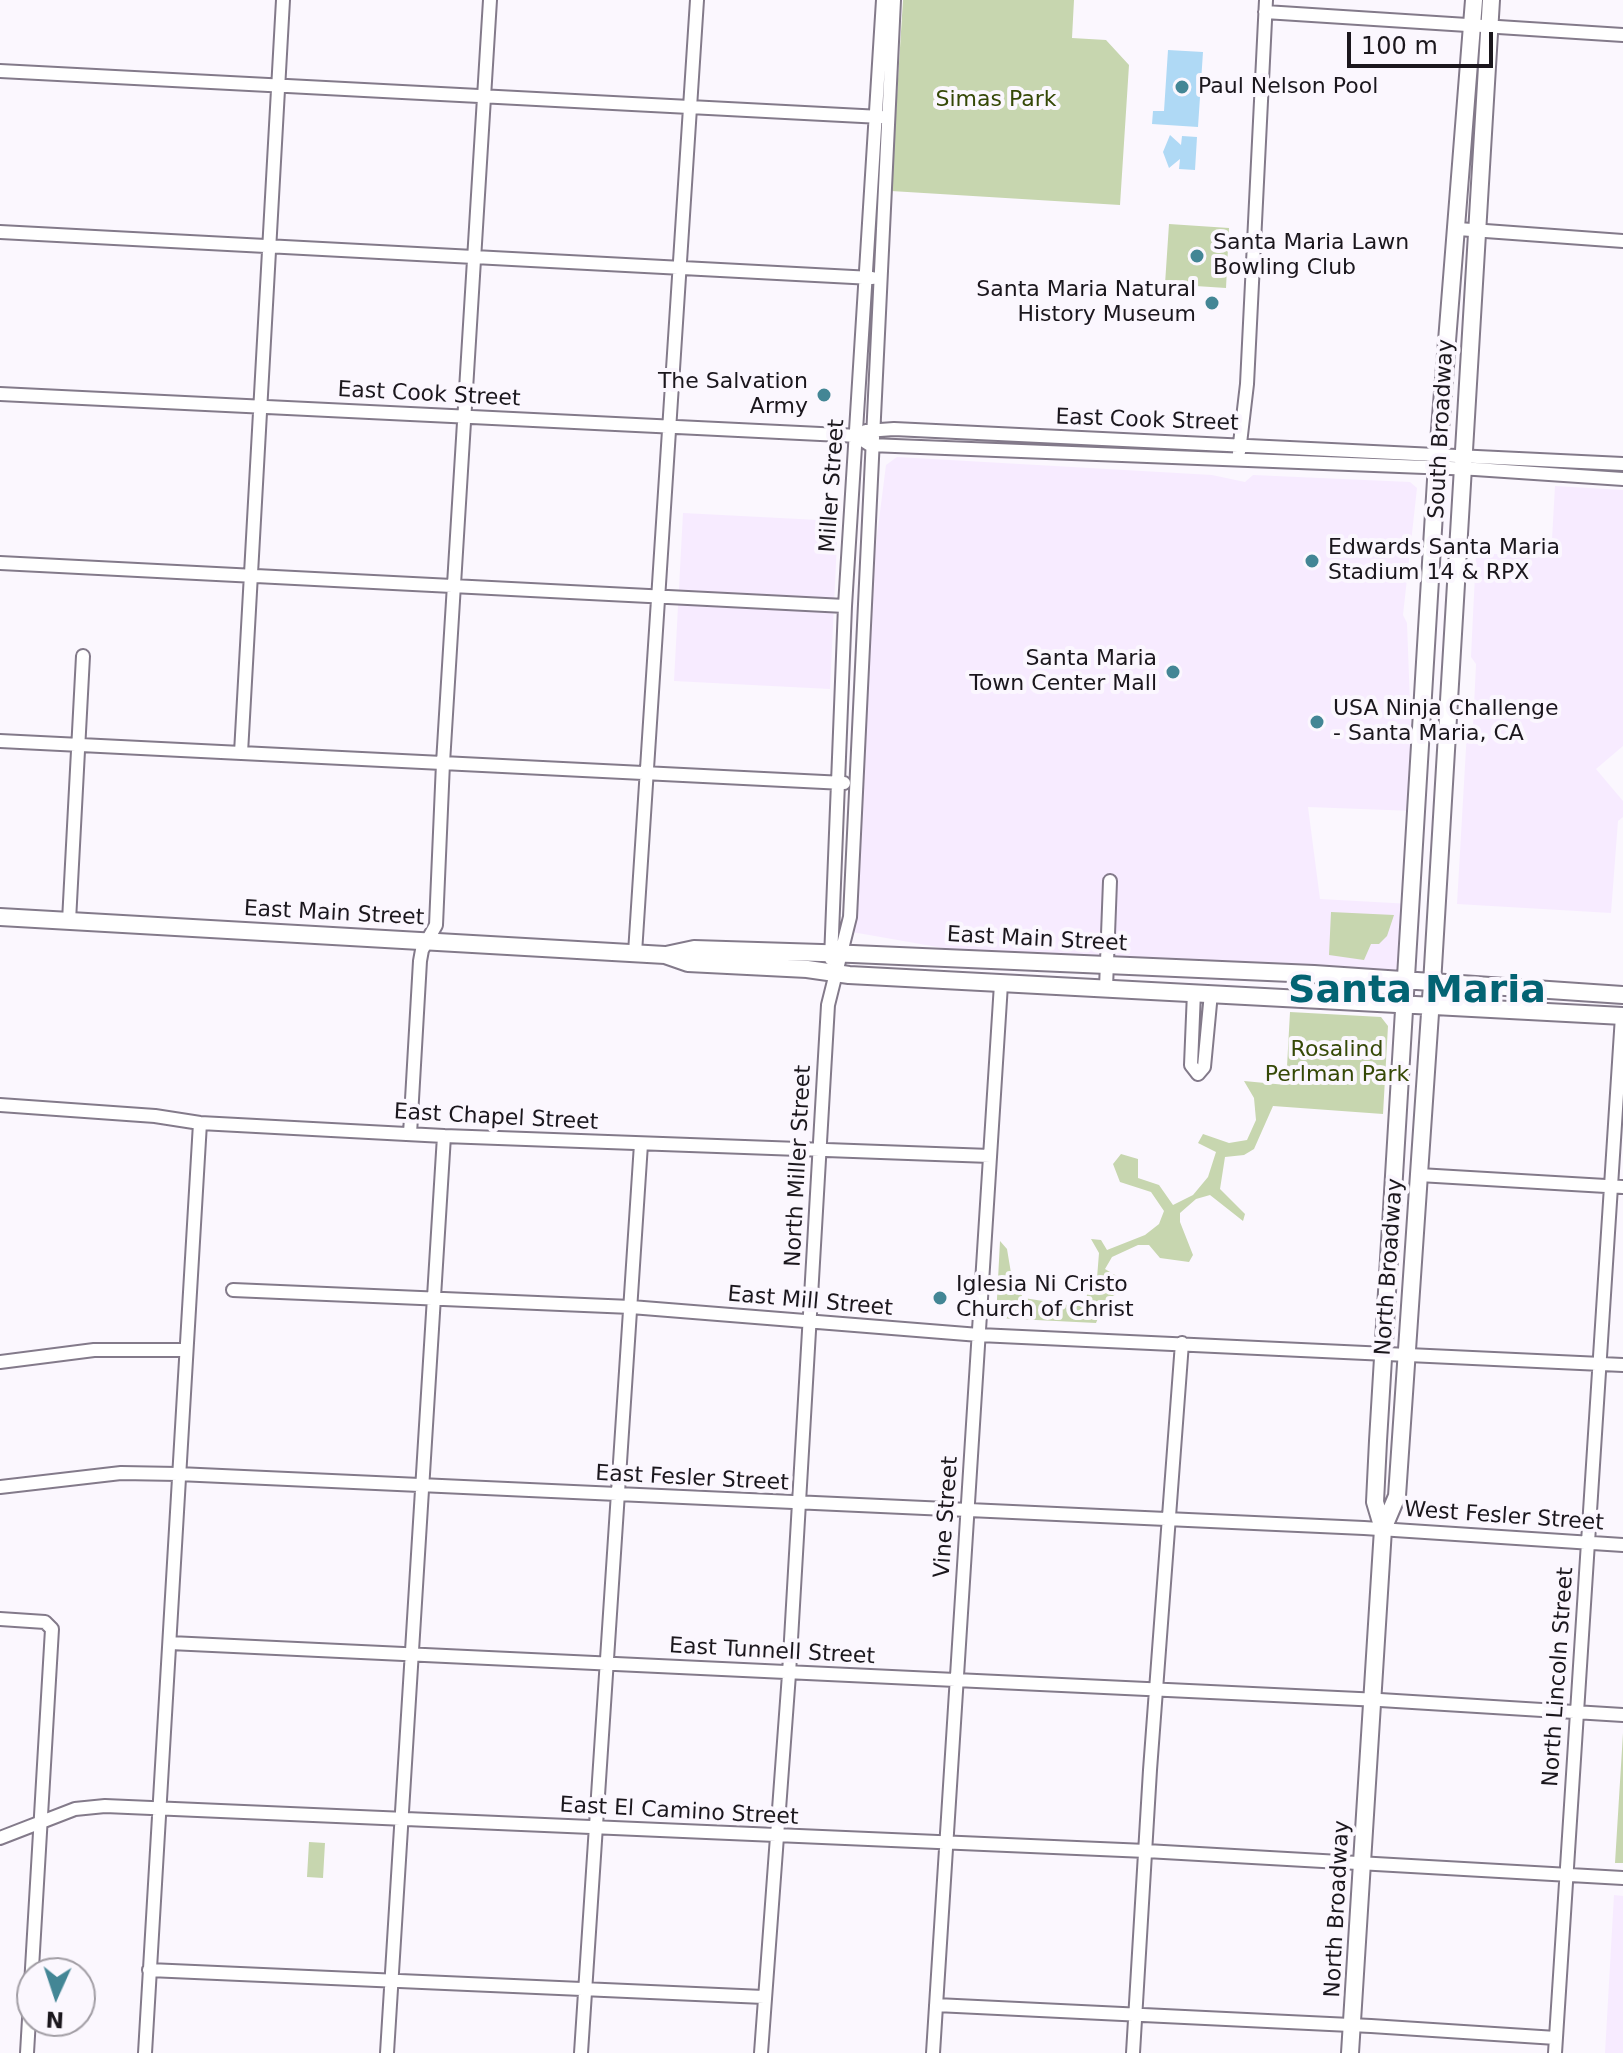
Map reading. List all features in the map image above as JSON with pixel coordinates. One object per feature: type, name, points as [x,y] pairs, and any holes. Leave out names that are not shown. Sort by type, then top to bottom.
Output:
[{"type":"main road","name":"South Broadway","points":[[1407,1004],[1438,461],[1474,0]]},
{"type":"main road","name":"South Broadway","points":[[1430,1005],[1491,0]]},
{"type":"main road","name":"East Main Street","points":[[0,917],[426,946],[665,955],[688,963],[807,969],[833,974],[1518,1011]]},
{"type":"main road","name":"East Main Street","points":[[665,955],[694,949],[1107,965],[1622,995]]},
{"type":"main road","points":[[1518,1011],[1547,1005],[1613,1005],[1622,995]]},
{"type":"main road","name":"North Broadway","points":[[1383,1529],[1375,1502],[1407,1004]]},
{"type":"main road","name":"North Broadway","points":[[1350,2053],[1383,1529],[1397,1496],[1430,1005]]},
{"type":"main road","points":[[1518,1011],[1623,1014]]},
{"type":"street","points":[[241,753],[283,0]]},
{"type":"street","points":[[410,1134],[426,946],[436,925],[443,763],[490,0]]},
{"type":"street","points":[[635,953],[697,0]]},
{"type":"street","name":"Miller Street","points":[[882,117],[883,0]]},
{"type":"street","name":"Miller Street","points":[[836,954],[850,917],[871,428],[873,278],[882,117],[894,0]]},
{"type":"street","points":[[1236,461],[1241,444],[1256,222],[1256,160],[1266,6],[1623,35]]},
{"type":"street","points":[[0,71],[882,117]]},
{"type":"street","points":[[1458,229],[1623,241]]},
{"type":"street","points":[[0,232],[873,278]]},
{"type":"street","name":"Miller Street","points":[[836,954],[837,783],[845,606],[856,436],[873,278]]},
{"type":"street","name":"East Cook Street","points":[[0,394],[856,436],[870,445],[1236,461],[1438,461]]},
{"type":"street","points":[[856,436],[871,428]]},
{"type":"street","name":"East Cook Street","points":[[871,428],[1241,444],[1438,461]]},
{"type":"street","points":[[1049,453],[1050,437]]},
{"type":"street","points":[[1438,461],[1623,464]]},
{"type":"street","points":[[1461,462],[1623,479]]},
{"type":"street","points":[[0,563],[845,606]]},
{"type":"street","points":[[69,921],[83,656]]},
{"type":"street","points":[[0,741],[854,783]]},
{"type":"street","points":[[1106,988],[1110,881]]},
{"type":"street","name":"North Miller Street","points":[[761,2053],[789,1674],[825,1050],[836,954]]},
{"type":"street","name":"Vine Street","points":[[933,2053],[1001,984]]},
{"type":"street","points":[[1622,995],[1623,984]]},
{"type":"street","points":[[1203,993],[1204,1067],[1198,1074],[1191,1065],[1203,993]]},
{"type":"street","name":"North Lincoln Street","points":[[1555,2053],[1599,1363],[1617,1187],[1623,1014]]},
{"type":"street","name":"East Chapel Street","points":[[0,1105],[155,1116],[200,1123],[444,1136],[990,1156]]},
{"type":"street","points":[[145,2053],[200,1123]]},
{"type":"street","points":[[387,2053],[444,1136]]},
{"type":"street","points":[[581,2053],[641,1144]]},
{"type":"street","points":[[1419,1175],[1617,1187]]},
{"type":"street","name":"East Mill Street","points":[[233,1290],[631,1307],[979,1335],[1623,1365]]},
{"type":"street","points":[[1133,2053],[1182,1343]]},
{"type":"street","points":[[0,1362],[94,1350],[185,1350]]},
{"type":"street","name":"East Fesler Street","points":[[0,1487],[121,1473],[178,1474],[798,1505],[1383,1529]]},
{"type":"street","name":"West Fesler Street","points":[[1383,1529],[1623,1545]]},
{"type":"street","points":[[0,1619],[51,1626],[27,2053]]},
{"type":"street","name":"East Tunnell Street","points":[[170,1643],[1156,1689],[1623,1715]]},
{"type":"street","name":"East El Camino Street","points":[[0,1838],[75,1809],[92,1806],[595,1827],[777,1838],[1146,1851],[1623,1878]]},
{"type":"street","points":[[149,1970],[764,1997]]},
{"type":"street","points":[[936,2005],[1556,2038]]},
{"type":"shaded area","points":[[897,457],[1212,475],[1245,482],[1253,475],[1410,482],[1417,488],[1403,615],[1407,623],[1414,811],[1308,807],[1320,899],[1411,904],[1406,977],[1000,958],[852,932],[870,591],[886,465]]},
{"type":"shaded area","points":[[1555,486],[1623,490],[1623,746],[1596,769],[1623,801],[1623,817],[1618,821],[1611,913],[1457,904],[1467,731],[1473,727],[1476,664],[1471,657],[1476,553],[1551,557]]},
{"type":"shaded area","points":[[683,513],[838,521],[830,689],[674,681]]},
{"type":"shaded area","points":[[1614,1895],[1623,1896],[1623,2053],[1605,2053]]},
{"type":"green space","name":"Simas Park","points":[[903,0],[1074,0],[1072,38],[1106,40],[1129,65],[1120,205],[891,191]]},
{"type":"green space","name":"Santa Maria Lawn Bowling Club","points":[[1169,224],[1229,228],[1226,288],[1165,284]]},
{"type":"green space","points":[[1331,912],[1394,915],[1387,936],[1379,944],[1371,944],[1364,960],[1329,955]]},
{"type":"green space","name":"Rosalind Perlman Park","points":[[1290,1012],[1381,1017],[1388,1026],[1383,1114],[1273,1106],[1254,1149],[1244,1155],[1225,1157],[1220,1189],[1245,1214],[1243,1221],[1210,1195],[1196,1199],[1180,1213],[1180,1222],[1193,1255],[1189,1262],[1160,1258],[1149,1245],[1138,1245],[1112,1257],[1105,1269],[1120,1278],[1119,1287],[1116,1294],[1105,1301],[1096,1323],[996,1318],[1000,1241],[1007,1249],[1013,1285],[1024,1298],[1068,1305],[1086,1297],[1097,1278],[1099,1253],[1091,1239],[1101,1240],[1107,1250],[1145,1235],[1159,1224],[1164,1211],[1151,1192],[1120,1182],[1113,1164],[1121,1154],[1138,1159],[1138,1178],[1159,1185],[1173,1205],[1193,1195],[1208,1177],[1216,1152],[1198,1143],[1203,1134],[1229,1143],[1247,1140],[1256,1120],[1254,1098],[1244,1081],[1286,1085]]},
{"type":"green space","points":[[1623,1733],[1623,1863],[1615,1863]]},
{"type":"green space","points":[[309,1842],[325,1843],[323,1878],[307,1877]]},
{"type":"water","points":[[1168,50],[1203,52],[1198,127],[1152,124],[1153,111],[1164,111]]},
{"type":"water","points":[[1170,135],[1181,145],[1182,136],[1197,137],[1195,170],[1179,169],[1180,159],[1169,168],[1163,152]]},
{"type":"place","name":"Paul Nelson Pool","points":[[1182,87]]},
{"type":"place","name":"Santa Maria Lawn Bowling Club","points":[[1197,256]]},
{"type":"place","name":"Santa Maria Natural History Museum","points":[[1212,303]]},
{"type":"place","name":"The Salvation Army","points":[[824,395]]},
{"type":"place","name":"Edwards Santa Maria Stadium 14 & RPX","points":[[1312,561]]},
{"type":"place","name":"Santa Maria Town Center Mall","points":[[1173,672]]},
{"type":"place","name":"USA Ninja Challenge - Santa Maria, CA","points":[[1317,722]]},
{"type":"place","name":"Iglesia Ni Cristo Church of Christ","points":[[940,1298]]},
{"type":"district","name":"Santa Maria","points":[[1417,992]]}]
